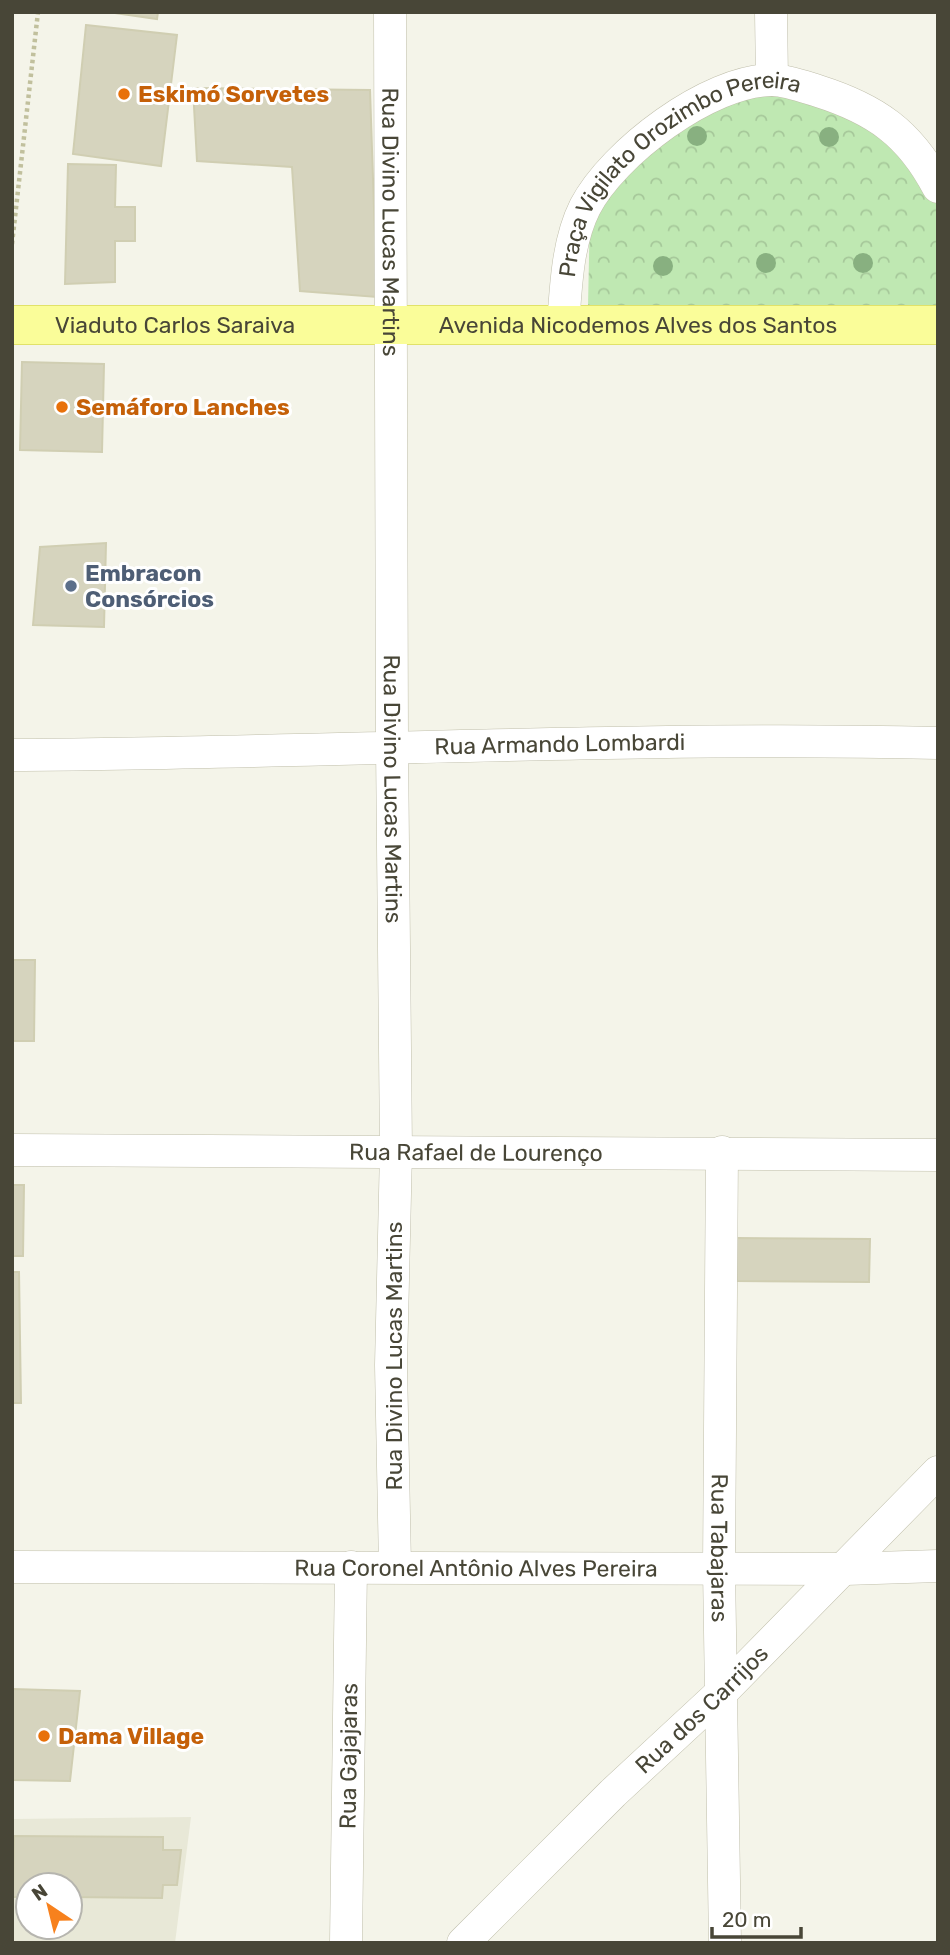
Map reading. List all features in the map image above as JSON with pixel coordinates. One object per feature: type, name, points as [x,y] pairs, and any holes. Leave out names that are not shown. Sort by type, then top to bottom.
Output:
[{"type":"main road","name":"Avenida Nicodemos Alves dos Santos","points":[[339,323],[390,326],[938,325]]},
{"type":"main road","name":"Viaduto Carlos Saraiva","points":[[12,325],[339,323]]},
{"type":"street","name":"Rua Divino Lucas Martins","points":[[390,12],[390,326],[394,602],[391,745],[396,1150],[391,1365],[395,1566]]},
{"type":"street","points":[[771,12],[772,80]]},
{"type":"street","name":"Praça Vigilato Orozimbo Pereira","points":[[563,326],[574,237],[584,209],[603,180],[642,141],[692,106],[715,95],[772,80],[808,88],[871,111],[901,134],[938,187]]},
{"type":"street","name":"Rua Armando Lombardi","points":[[12,755],[202,754],[391,745],[544,742],[938,743]]},
{"type":"street","name":"Rua Rafael de Lourenço","points":[[12,1150],[938,1154]]},
{"type":"street","name":"Rua Tabajaras","points":[[722,1153],[719,1569],[725,1943]]},
{"type":"street","name":"Rua dos Carrijos","points":[[463,1943],[613,1793],[723,1691],[938,1472]]},
{"type":"street","name":"Rua Coronel Antônio Alves Pereira","points":[[12,1567],[845,1569],[938,1566]]},
{"type":"street","name":"Rua Gajajaras","points":[[346,1943],[351,1567]]},
{"type":"path","points":[[12,244],[38,12]]},
{"type":"shaded area","points":[[191,1817],[175,1943],[12,1943],[12,1819]]},
{"type":"green space","points":[[765,89],[890,130],[938,203],[938,307],[588,306],[590,210],[660,139],[712,101]]},
{"type":"building","points":[[108,12],[158,12],[157,19]]},
{"type":"building","name":"Eskimó Sorvetes","points":[[86,25],[177,35],[161,166],[73,154]]},
{"type":"building","points":[[193,88],[370,90],[377,297],[300,291],[292,167],[197,161]]},
{"type":"building","points":[[68,164],[116,165],[115,207],[135,207],[135,241],[115,241],[115,282],[65,284]]},
{"type":"building","name":"Semáforo Lanches","points":[[22,362],[104,364],[102,452],[20,450]]},
{"type":"building","name":"Embracon Consórcios","points":[[106,543],[104,627],[33,625],[40,547]]},
{"type":"building","points":[[12,960],[35,960],[34,1041],[12,1041]]},
{"type":"building","points":[[12,1185],[24,1185],[23,1256],[12,1256]]},
{"type":"building","points":[[737,1238],[870,1239],[869,1282],[737,1281]]},
{"type":"building","points":[[12,1272],[19,1272],[21,1403],[12,1403]]},
{"type":"building","name":"Dama Village","points":[[12,1689],[80,1691],[70,1781],[12,1780]]},
{"type":"building","points":[[14,1836],[163,1837],[163,1850],[181,1850],[177,1885],[163,1885],[162,1898],[84,1897],[84,1871],[14,1871],[13,1897]]},
{"type":"place","name":"Eskimó Sorvetes","points":[[124,94]]},
{"type":"place","name":"Semáforo Lanches","points":[[62,407]]},
{"type":"place","name":"Embracon Consórcios","points":[[71,586]]},
{"type":"place","name":"Dama Village","points":[[44,1736]]}]
